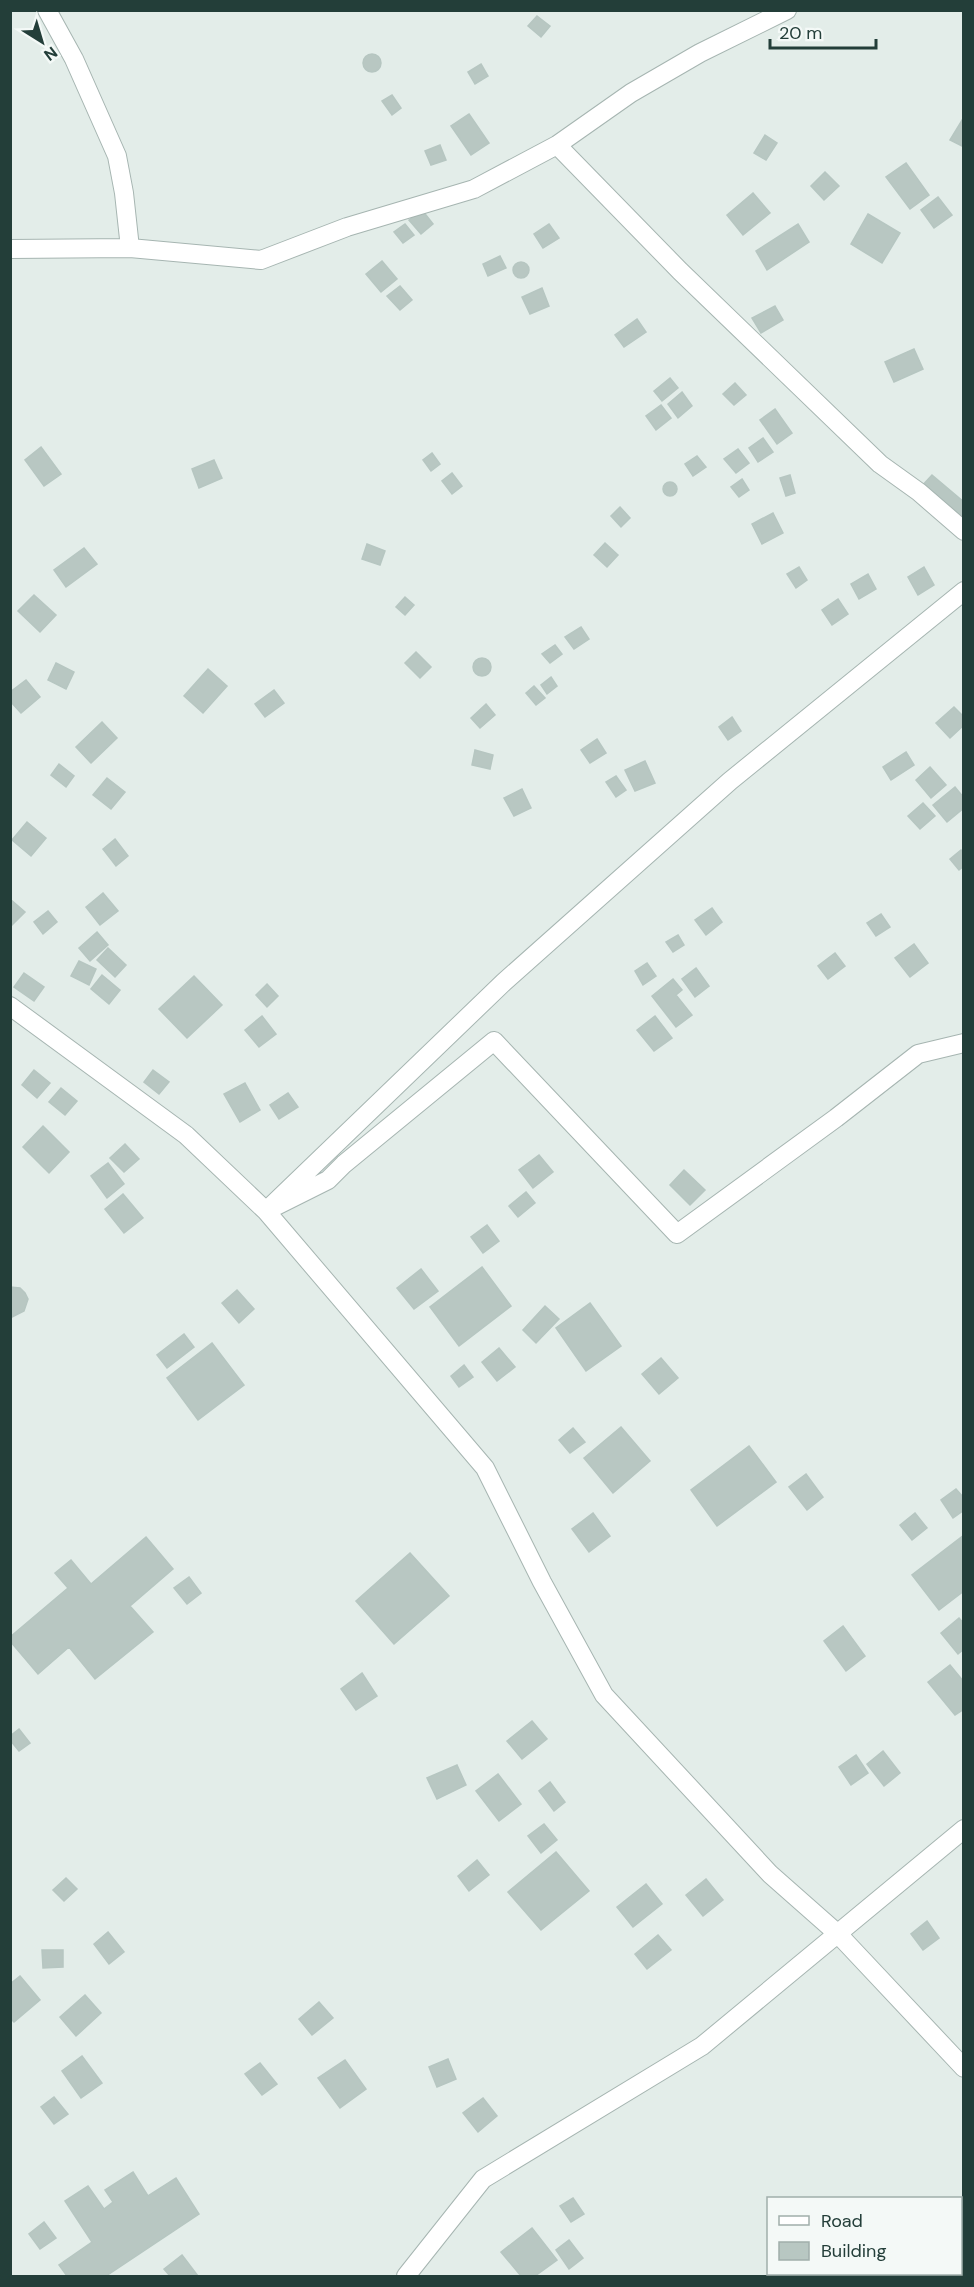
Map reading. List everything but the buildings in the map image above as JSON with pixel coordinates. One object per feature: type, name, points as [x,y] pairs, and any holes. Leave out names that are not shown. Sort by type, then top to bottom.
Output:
[{"type":"street","points":[[47,10],[75,58],[117,156],[130,248]]},
{"type":"street","points":[[10,249],[130,248],[261,260],[347,226],[474,189],[557,145],[651,81],[700,53],[787,10]]},
{"type":"street","points":[[557,145],[680,271],[880,464],[919,492],[963,531]]},
{"type":"street","points":[[266,1211],[504,982],[730,781],[963,591]]},
{"type":"street","points":[[10,1006],[186,1135],[266,1211],[485,1468],[542,1582],[604,1695],[770,1874],[838,1934],[963,2068]]},
{"type":"street","points":[[266,1211],[328,1180],[344,1164],[494,1041],[677,1234],[836,1118],[918,1054],[963,1043]]},
{"type":"street","points":[[406,2277],[483,2179],[702,2046],[963,1829]]}]
